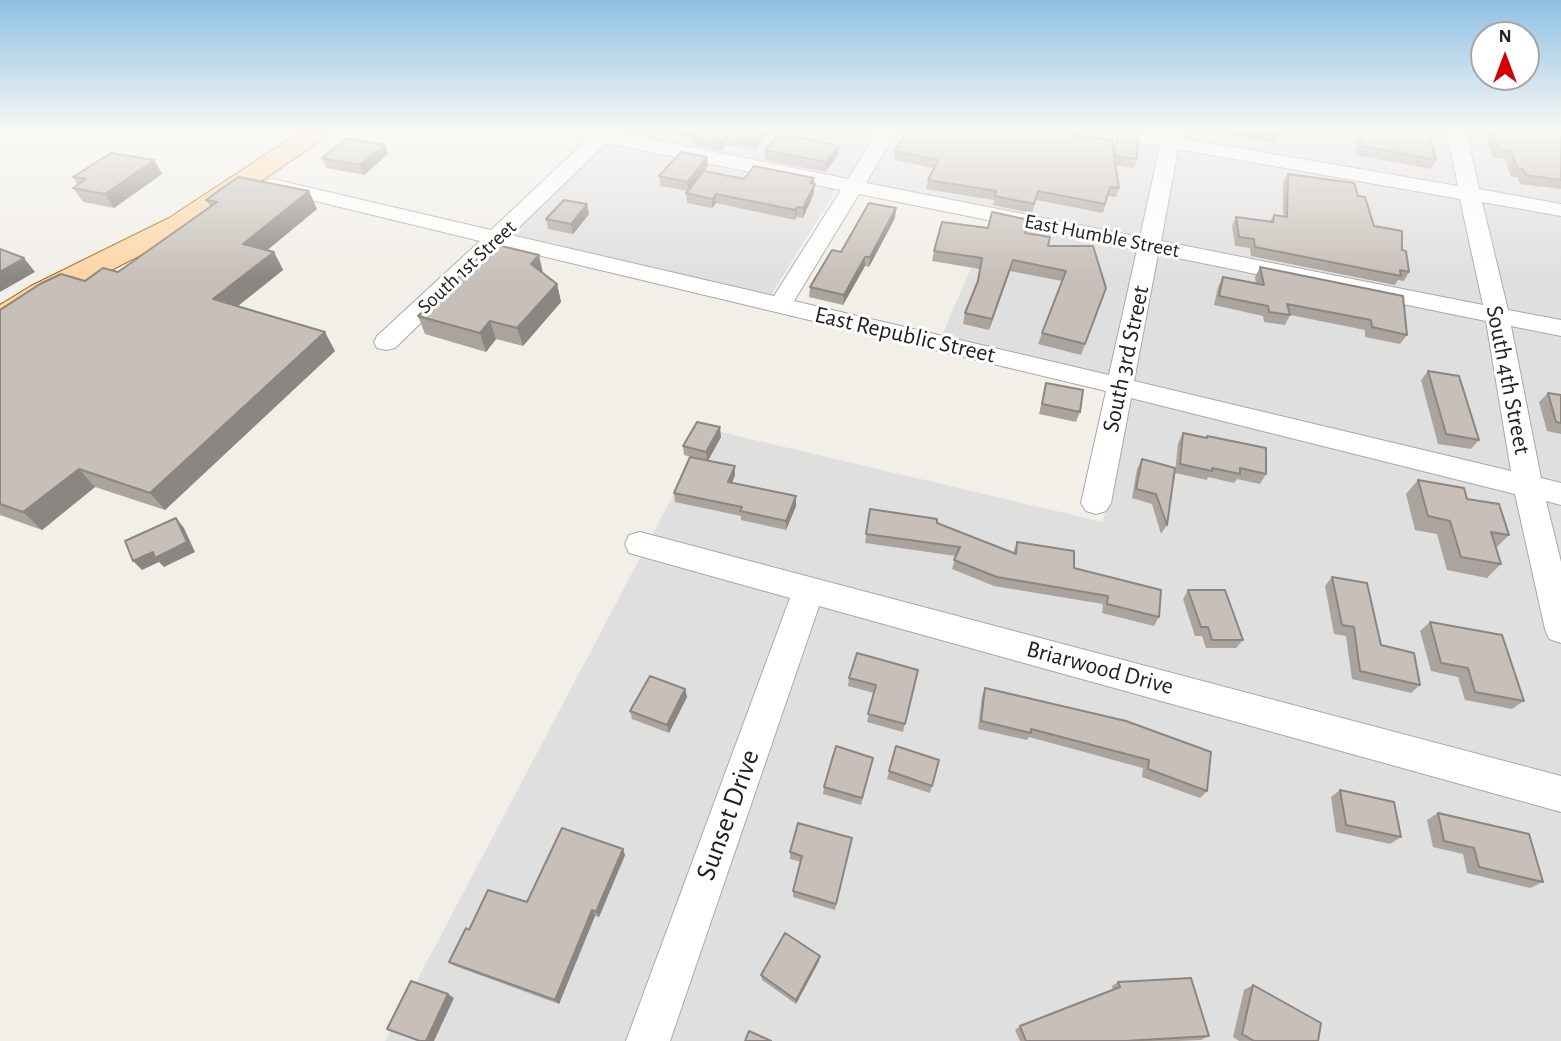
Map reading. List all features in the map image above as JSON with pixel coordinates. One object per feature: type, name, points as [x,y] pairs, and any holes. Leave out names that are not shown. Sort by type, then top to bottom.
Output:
[{"type":"main road","points":[[0,319],[42,293],[179,224],[247,181]]},
{"type":"street","name":"East Republic Street","points":[[251,181],[1120,386],[1561,494]]},
{"type":"street","name":"South 1st Street","points":[[386,342],[558,181]]},
{"type":"street","name":"East Humble Street","points":[[823,181],[1561,328]]},
{"type":"street","points":[[780,305],[857,181]]},
{"type":"street","name":"South 3rd Street","points":[[1096,503],[1162,181]]},
{"type":"street","points":[[1400,181],[1561,210]]},
{"type":"street","name":"South 4th Street","points":[[1467,181],[1497,315],[1528,486],[1561,629]]},
{"type":"street","name":"Briarwood Drive","points":[[640,544],[1561,794]]},
{"type":"street","name":"Sunset Drive","points":[[648,1041],[809,589]]},
{"type":"shaded area","points":[[565,181],[1561,181],[1561,1041],[385,1041],[708,429],[1103,522],[1131,381],[942,335],[991,222],[836,190],[771,295],[511,234]]},
{"type":"building","points":[[84,181],[124,181],[105,194],[73,188]]},
{"type":"building","points":[[233,181],[256,181],[309,191],[243,244],[274,252],[213,299],[325,332],[150,493],[79,469],[23,512],[0,504],[0,310],[61,274],[85,281],[103,268],[118,272],[217,202],[206,200]]},
{"type":"building","points":[[696,181],[812,181],[810,183],[815,184],[803,208],[797,207],[795,210],[716,194],[712,199],[686,193]]},
{"type":"building","points":[[932,181],[1118,181],[1119,188],[1110,187],[1105,204],[1038,191],[1034,204],[995,196],[996,191]]},
{"type":"building","points":[[1288,181],[1354,183],[1358,196],[1365,197],[1374,226],[1402,231],[1402,250],[1406,251],[1409,272],[1400,270],[1401,276],[1255,247],[1254,239],[1239,237],[1236,217],[1273,222],[1274,215],[1287,217]]},
{"type":"building","points":[[564,200],[587,204],[571,224],[546,219]]},
{"type":"building","points":[[869,203],[896,208],[870,257],[865,257],[844,295],[810,287],[832,250],[841,252]]},
{"type":"building","points":[[992,212],[1029,220],[1025,233],[1050,237],[1048,246],[1093,246],[1106,288],[1085,344],[1042,333],[1066,271],[1013,260],[992,319],[965,313],[978,281],[982,258],[934,251],[942,222],[988,228]]},
{"type":"building","points":[[493,244],[539,255],[531,264],[557,284],[517,328],[490,321],[480,333],[418,316]]},
{"type":"building","points":[[0,249],[24,258],[0,272]]},
{"type":"building","points":[[1260,267],[1403,296],[1407,335],[1372,327],[1371,320],[1287,304],[1290,315],[1269,312],[1268,306],[1219,296],[1223,277],[1264,285]]},
{"type":"building","points":[[1428,371],[1459,376],[1479,440],[1446,434]]},
{"type":"building","points":[[1046,383],[1083,390],[1080,412],[1042,404]]},
{"type":"building","points":[[1548,393],[1561,395],[1561,423],[1556,422]]},
{"type":"building","points":[[697,422],[720,427],[706,452],[683,446]]},
{"type":"building","points":[[1183,433],[1266,448],[1266,474],[1240,468],[1240,474],[1212,468],[1212,471],[1180,464]]},
{"type":"building","points":[[690,457],[735,466],[728,482],[796,496],[786,521],[740,511],[742,507],[674,493]]},
{"type":"building","points":[[1142,459],[1175,468],[1167,525],[1156,494],[1136,489]]},
{"type":"building","points":[[1418,480],[1464,488],[1467,499],[1499,504],[1509,535],[1491,532],[1501,564],[1461,557],[1450,521],[1428,516]]},
{"type":"building","points":[[870,509],[937,519],[937,523],[1016,554],[1017,542],[1074,551],[1074,568],[1161,590],[1159,617],[1107,604],[1108,596],[997,577],[954,560],[960,547],[866,534]]},
{"type":"building","points":[[176,518],[187,542],[155,558],[153,552],[133,561],[125,541]]},
{"type":"building","points":[[1332,577],[1367,583],[1381,645],[1414,653],[1420,685],[1360,671],[1354,627],[1342,625]]},
{"type":"building","points":[[1188,590],[1225,590],[1243,640],[1212,640],[1208,627],[1201,627]]},
{"type":"building","points":[[1430,622],[1502,635],[1524,701],[1475,692],[1468,668],[1441,663]]},
{"type":"building","points":[[857,653],[918,670],[905,724],[868,714],[876,685],[849,678]]},
{"type":"building","points":[[650,676],[685,689],[667,725],[630,711]]},
{"type":"building","points":[[985,688],[1126,721],[1211,752],[1207,791],[1148,769],[1149,760],[1031,729],[1031,733],[981,721]]},
{"type":"building","points":[[836,746],[873,758],[862,798],[824,787]]},
{"type":"building","points":[[896,746],[939,760],[932,786],[889,771]]},
{"type":"building","points":[[1340,790],[1394,802],[1401,837],[1346,825]]},
{"type":"building","points":[[1438,813],[1529,834],[1543,882],[1479,867],[1474,848],[1444,841]]},
{"type":"building","points":[[798,823],[852,838],[836,904],[793,891],[802,856],[790,852]]},
{"type":"building","points":[[562,828],[623,849],[596,912],[592,910],[555,1000],[449,962],[466,928],[469,930],[488,890],[527,902]]},
{"type":"building","points":[[785,933],[820,956],[796,1000],[761,975]]},
{"type":"building","points":[[1191,978],[1209,1036],[1125,1041],[1026,1041],[1020,1026],[1120,987],[1118,982]]},
{"type":"building","points":[[411,981],[448,994],[426,1041],[387,1029]]},
{"type":"building","points":[[1253,985],[1321,1023],[1318,1041],[1254,1041],[1242,1034]]},
{"type":"building","points":[[749,1031],[771,1041],[745,1041]]}]
